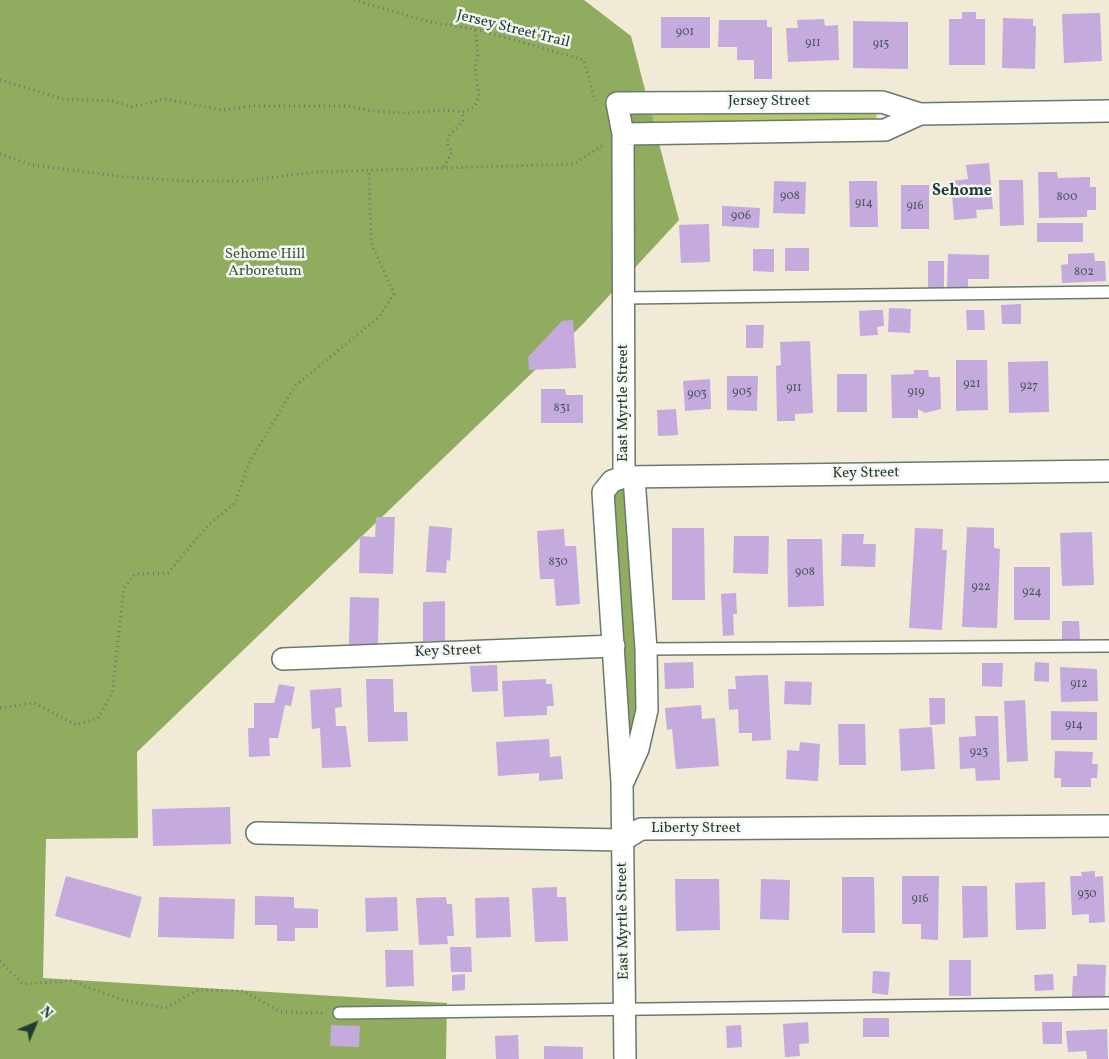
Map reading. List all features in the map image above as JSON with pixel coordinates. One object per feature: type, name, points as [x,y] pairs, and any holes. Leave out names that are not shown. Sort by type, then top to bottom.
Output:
[{"type":"street","name":"Jersey Street","points":[[617,103],[882,102],[920,114],[1109,111]]},
{"type":"street","name":"East Myrtle Street","points":[[617,103],[614,139],[623,298],[629,477],[646,649],[647,710],[638,749],[622,783]]},
{"type":"street","name":"Jersey Street","points":[[614,139],[886,130],[920,114]]},
{"type":"street","name":"Key Street","points":[[629,477],[1109,471]]},
{"type":"street","name":"East Myrtle Street","points":[[625,1059],[622,783],[603,492],[612,482],[629,477]]},
{"type":"street","name":"Key Street","points":[[283,659],[614,646]]},
{"type":"street","name":"Liberty Street","points":[[256,833],[623,840],[641,829],[1109,826]]},
{"type":"lane","points":[[623,298],[1109,292]]},
{"type":"lane","points":[[646,649],[1109,646]]},
{"type":"lane","points":[[340,1013],[1109,1004]]},
{"type":"path","name":"Jersey Street Trail","points":[[354,0],[430,22],[475,29],[584,60],[596,106]]},
{"type":"path","points":[[0,80],[64,99],[113,101],[131,106],[166,99],[222,110],[253,106],[349,106],[381,112],[462,111],[474,107],[479,97],[475,29]]},
{"type":"path","points":[[444,167],[452,152],[448,145],[448,137],[463,121],[462,111]]},
{"type":"path","points":[[0,154],[32,164],[126,177],[186,181],[245,181],[314,172],[574,164],[614,139]]},
{"type":"path","points":[[0,708],[34,703],[76,725],[98,718],[112,694],[124,588],[135,574],[168,573],[208,525],[234,503],[249,463],[295,386],[379,317],[394,294],[371,242],[369,171]]},
{"type":"path","points":[[0,961],[22,984],[71,982],[123,1000],[166,1008],[198,990],[243,991],[281,1012],[340,1013]]},
{"type":"green space","name":"Sehome Hill Arboretum","points":[[0,0],[584,0],[631,36],[679,220],[582,325],[137,752],[138,838],[46,839],[43,978],[447,1003],[446,1059],[0,1059]]},
{"type":"green space","points":[[872,108],[877,114],[874,125],[632,126],[630,111]]},
{"type":"green space","points":[[617,484],[627,487],[642,688],[639,723],[627,744],[610,498]]},
{"type":"building","points":[[962,12],[976,12],[976,19],[985,19],[985,65],[949,65],[949,19],[962,19]]},
{"type":"building","points":[[1100,13],[1102,61],[1064,63],[1062,14]]},
{"type":"building","points":[[661,17],[710,17],[710,48],[661,48]]},
{"type":"building","points":[[1003,18],[1033,19],[1033,26],[1036,26],[1035,69],[1002,68]]},
{"type":"building","points":[[824,19],[825,26],[838,25],[839,60],[788,62],[786,28],[798,28],[797,20]]},
{"type":"building","points":[[719,20],[767,20],[767,27],[772,27],[772,79],[754,79],[754,60],[737,60],[737,47],[718,47]]},
{"type":"building","points":[[853,21],[908,22],[908,69],[853,68]]},
{"type":"building","points":[[989,163],[993,209],[976,210],[977,218],[954,220],[951,181],[968,179],[966,165]]},
{"type":"building","points":[[1038,172],[1057,172],[1058,178],[1090,177],[1090,187],[1096,187],[1096,210],[1087,210],[1087,217],[1039,218]]},
{"type":"building","points":[[999,180],[1023,180],[1024,225],[1000,226]]},
{"type":"building","points":[[774,181],[806,182],[805,214],[773,213]]},
{"type":"building","points":[[849,181],[877,181],[878,227],[850,227]]},
{"type":"building","points":[[901,185],[929,185],[929,229],[901,229]]},
{"type":"building","points":[[722,206],[760,208],[759,228],[722,226]]},
{"type":"building","points":[[1037,223],[1083,223],[1083,242],[1037,242]]},
{"type":"building","points":[[709,224],[710,262],[681,263],[679,225]]},
{"type":"building","points":[[785,248],[809,248],[809,271],[785,271]]},
{"type":"building","points":[[753,249],[774,249],[774,272],[753,271]]},
{"type":"building","points":[[1094,253],[1095,261],[1105,261],[1106,281],[1062,283],[1061,265],[1068,264],[1068,254]]},
{"type":"building","points":[[948,254],[989,255],[989,279],[968,279],[968,287],[947,287]]},
{"type":"building","points":[[928,261],[944,261],[944,288],[928,288]]},
{"type":"building","points":[[1021,304],[1021,324],[1002,324],[1001,305]]},
{"type":"building","points":[[889,308],[911,309],[910,333],[888,332]]},
{"type":"building","points":[[883,310],[884,326],[877,327],[878,335],[860,336],[859,311]]},
{"type":"building","points":[[966,310],[984,310],[985,330],[967,330]]},
{"type":"building","points":[[573,320],[576,368],[529,370],[528,357],[562,321]]},
{"type":"building","points":[[746,325],[764,325],[763,348],[746,348]]},
{"type":"building","points":[[810,341],[813,413],[795,414],[795,421],[777,421],[776,366],[781,365],[780,342]]},
{"type":"building","points":[[956,360],[987,360],[988,410],[956,411]]},
{"type":"building","points":[[1048,361],[1049,412],[1009,413],[1008,362]]},
{"type":"building","points":[[914,370],[928,370],[929,377],[940,377],[941,409],[925,413],[918,409],[918,418],[892,418],[891,375],[914,374]]},
{"type":"building","points":[[837,374],[867,374],[867,412],[837,412]]},
{"type":"building","points":[[727,376],[758,376],[757,411],[727,410]]},
{"type":"building","points":[[710,379],[711,409],[685,411],[683,381]]},
{"type":"building","points":[[541,389],[565,389],[566,395],[583,395],[583,423],[541,423]]},
{"type":"building","points":[[676,409],[678,435],[658,436],[657,410]]},
{"type":"building","points":[[376,517],[395,517],[393,574],[359,573],[360,536],[375,537]]},
{"type":"building","points":[[429,526],[452,528],[450,561],[447,560],[446,573],[426,572]]},
{"type":"building","points":[[967,527],[994,528],[994,548],[1000,549],[997,628],[962,627]]},
{"type":"building","points":[[672,528],[704,528],[705,600],[672,600]]},
{"type":"building","points":[[915,528],[943,529],[942,550],[947,550],[942,630],[909,628]]},
{"type":"building","points":[[564,529],[565,546],[576,546],[580,604],[556,606],[554,579],[540,579],[537,531]]},
{"type":"building","points":[[1092,532],[1094,585],[1062,586],[1060,533]]},
{"type":"building","points":[[842,534],[864,534],[863,544],[876,544],[875,567],[841,566]]},
{"type":"building","points":[[734,536],[769,536],[768,574],[733,573]]},
{"type":"building","points":[[787,539],[822,539],[824,606],[788,607]]},
{"type":"building","points":[[1014,567],[1050,567],[1050,620],[1014,620]]},
{"type":"building","points":[[736,593],[737,614],[733,614],[734,635],[723,636],[721,594]]},
{"type":"building","points":[[350,597],[379,598],[378,645],[349,645]]},
{"type":"building","points":[[445,601],[445,641],[423,641],[423,602]]},
{"type":"building","points":[[1062,621],[1079,621],[1080,639],[1062,640]]},
{"type":"building","points":[[693,662],[694,688],[665,689],[664,663]]},
{"type":"building","points":[[1035,662],[1049,663],[1049,682],[1034,681]]},
{"type":"building","points":[[982,663],[1003,663],[1002,687],[982,686]]},
{"type":"building","points":[[497,665],[498,691],[472,692],[470,666]]},
{"type":"building","points":[[1060,667],[1097,669],[1098,701],[1061,702]]},
{"type":"building","points":[[768,675],[771,740],[752,741],[752,733],[739,733],[738,709],[729,710],[728,689],[736,689],[735,676]]},
{"type":"building","points":[[366,679],[393,679],[394,712],[407,712],[408,741],[368,742]]},
{"type":"building","points":[[546,679],[546,684],[552,684],[554,706],[547,706],[547,715],[504,717],[502,681]]},
{"type":"building","points":[[785,681],[812,682],[811,705],[784,704]]},
{"type":"building","points":[[279,684],[295,687],[291,706],[285,705],[278,738],[269,738],[270,756],[249,757],[248,728],[254,728],[254,703],[274,703]]},
{"type":"building","points":[[341,688],[342,707],[335,708],[336,726],[346,726],[351,767],[322,768],[320,728],[312,729],[310,690]]},
{"type":"building","points":[[929,698],[945,698],[945,724],[930,725]]},
{"type":"building","points":[[1025,700],[1028,761],[1007,762],[1004,701]]},
{"type":"building","points":[[701,705],[702,719],[715,718],[719,766],[676,769],[672,729],[667,730],[665,708]]},
{"type":"building","points":[[1051,711],[1097,712],[1097,740],[1051,740]]},
{"type":"building","points":[[975,716],[998,716],[1000,780],[976,781],[975,768],[960,769],[959,737],[976,736]]},
{"type":"building","points":[[838,724],[865,724],[866,765],[839,765]]},
{"type":"building","points":[[932,727],[935,769],[901,771],[899,729]]},
{"type":"building","points":[[549,739],[550,757],[561,756],[563,779],[539,781],[539,773],[498,776],[496,742]]},
{"type":"building","points":[[800,742],[820,744],[818,781],[786,779],[787,750],[799,751]]},
{"type":"building","points":[[1055,751],[1093,752],[1092,764],[1098,764],[1097,778],[1091,778],[1091,787],[1061,787],[1061,778],[1054,778]]},
{"type":"building","points":[[230,807],[231,844],[153,846],[152,809]]},
{"type":"building","points":[[1095,871],[1095,877],[1103,876],[1105,922],[1089,923],[1089,914],[1072,915],[1070,876],[1082,876],[1081,872]]},
{"type":"building","points":[[66,876],[142,897],[130,938],[55,916]]},
{"type":"building","points":[[902,876],[939,876],[938,940],[921,939],[921,924],[902,924]]},
{"type":"building","points":[[842,877],[874,877],[875,933],[842,933]]},
{"type":"building","points":[[675,879],[719,879],[720,930],[676,931]]},
{"type":"building","points":[[761,879],[790,880],[789,920],[760,919]]},
{"type":"building","points":[[1045,882],[1046,929],[1016,930],[1015,883]]},
{"type":"building","points":[[962,886],[987,886],[988,937],[963,938]]},
{"type":"building","points":[[557,887],[557,897],[566,897],[568,941],[535,942],[532,888]]},
{"type":"building","points":[[255,896],[294,897],[294,908],[318,909],[318,928],[295,928],[295,941],[277,941],[277,925],[255,925]]},
{"type":"building","points":[[159,897],[235,899],[234,939],[158,937]]},
{"type":"building","points":[[397,897],[398,931],[366,932],[365,898]]},
{"type":"building","points":[[446,897],[447,904],[452,904],[454,936],[447,936],[448,944],[419,945],[416,898]]},
{"type":"building","points":[[509,897],[511,937],[476,938],[475,898]]},
{"type":"building","points":[[450,947],[471,947],[472,972],[451,972]]},
{"type":"building","points":[[385,950],[413,950],[414,986],[386,987]]},
{"type":"building","points":[[949,960],[971,960],[971,996],[949,996]]},
{"type":"building","points":[[1077,964],[1106,965],[1105,998],[1072,997],[1073,976],[1077,976]]},
{"type":"building","points":[[873,971],[890,972],[888,995],[872,993]]},
{"type":"building","points":[[465,974],[465,990],[452,991],[452,975]]},
{"type":"building","points":[[1053,974],[1054,990],[1035,991],[1034,975]]},
{"type":"building","points":[[863,1018],[889,1018],[889,1037],[863,1037]]},
{"type":"building","points":[[808,1022],[809,1043],[799,1044],[800,1056],[785,1057],[783,1024]]},
{"type":"building","points":[[1042,1022],[1062,1022],[1062,1044],[1043,1044]]},
{"type":"building","points":[[331,1025],[360,1026],[359,1047],[330,1046]]},
{"type":"building","points":[[741,1025],[742,1047],[727,1048],[726,1026]]},
{"type":"building","points":[[1107,1029],[1108,1059],[1087,1059],[1086,1051],[1068,1052],[1066,1031]]},
{"type":"building","points":[[518,1035],[519,1059],[496,1059],[495,1036]]},
{"type":"building","points":[[544,1046],[583,1047],[583,1059],[544,1059]]},
{"type":"district","name":"Sehome","points":[[962,192]]}]
